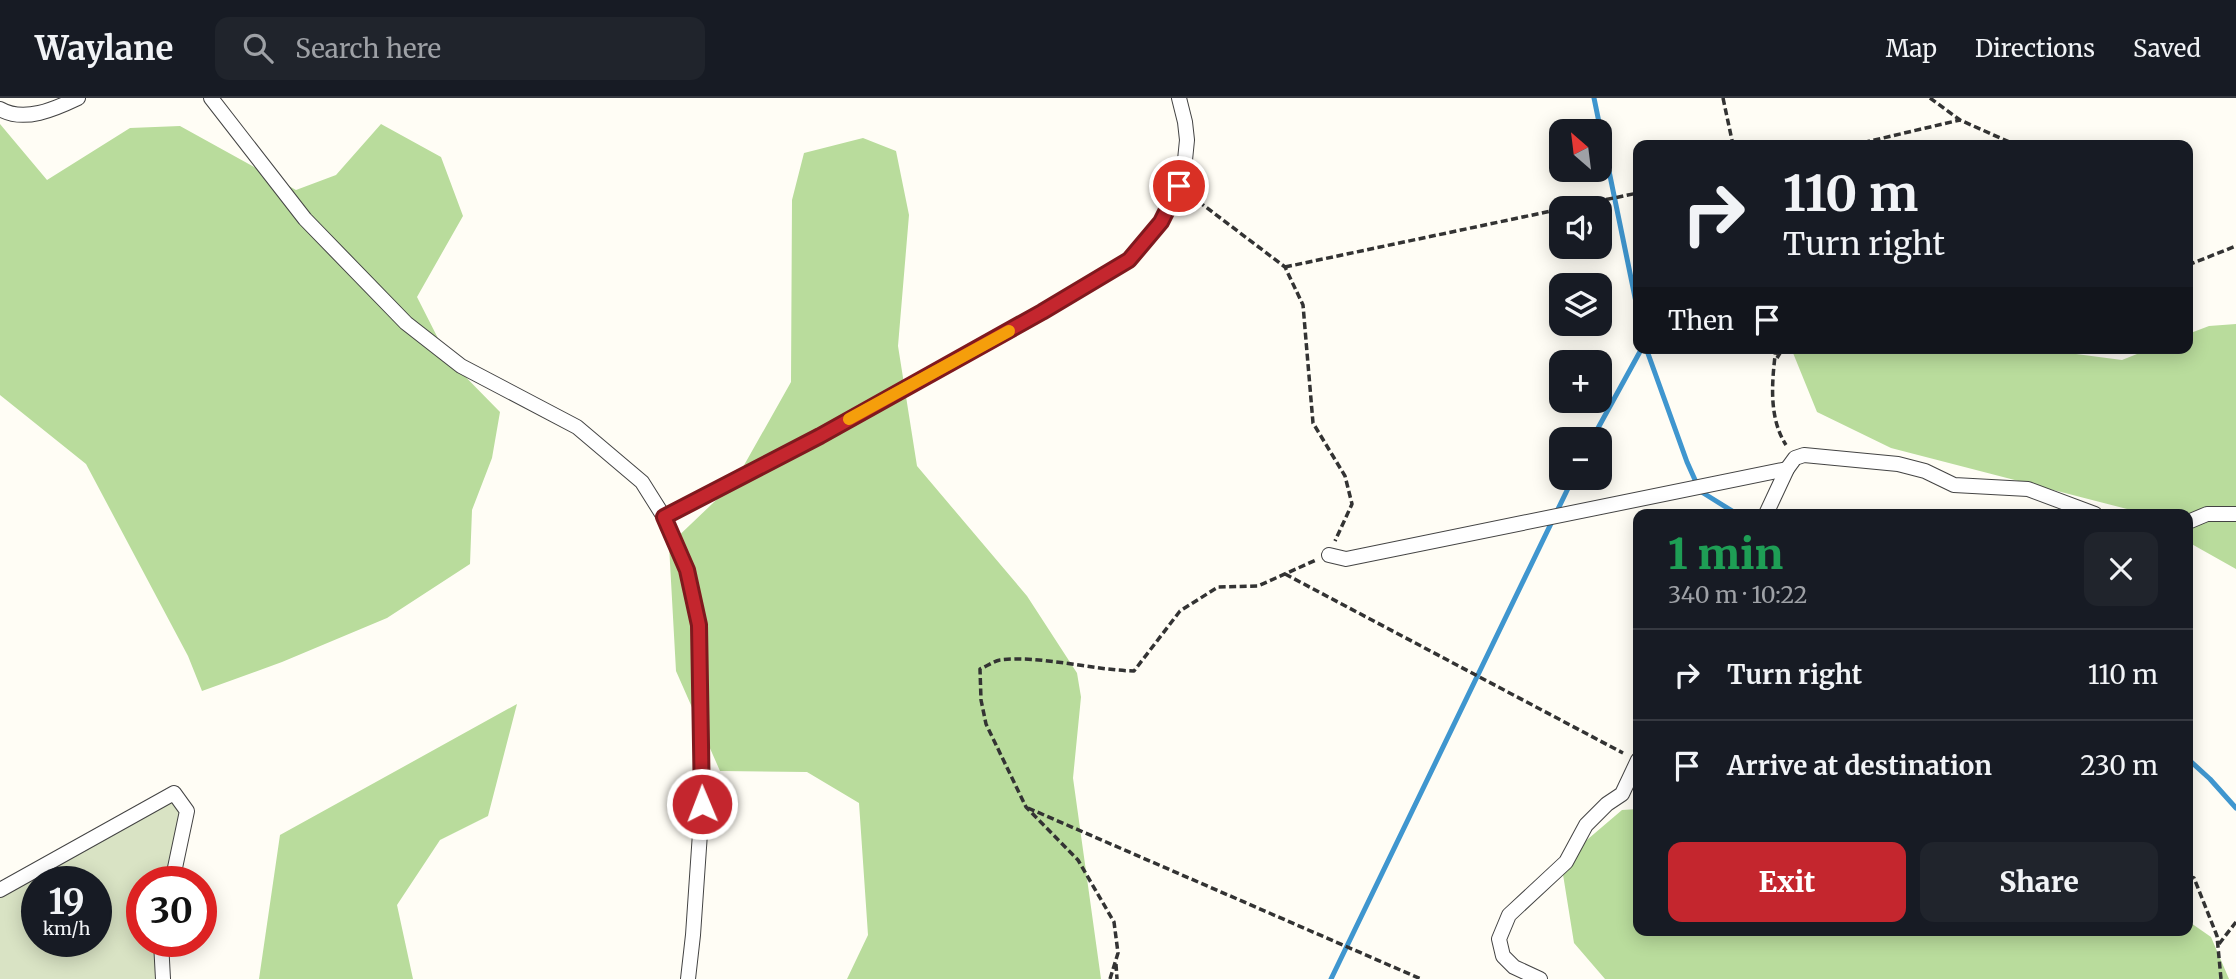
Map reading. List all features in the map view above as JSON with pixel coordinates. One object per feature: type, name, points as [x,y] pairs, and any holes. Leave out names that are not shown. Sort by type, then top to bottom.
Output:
[{"type":"street","points":[[0,109],[17,116],[35,113],[78,98]]},
{"type":"street","points":[[211,98],[306,219],[406,323],[461,366],[577,427],[642,482],[664,517],[687,570],[699,625],[702,804],[688,979]]},
{"type":"street","points":[[664,517],[820,436],[1042,312],[1129,260],[1161,222],[1184,170],[1187,140],[1179,98]]},
{"type":"street","points":[[1329,555],[1346,559],[1791,463],[1804,456],[1898,464],[1925,471],[1954,485],[2028,489],[2082,509]]},
{"type":"street","points":[[1768,509],[1791,463]]},
{"type":"street","points":[[2193,520],[2207,514],[2236,514]]},
{"type":"street","points":[[1540,979],[1514,967],[1503,956],[1499,939],[1509,915],[1566,862],[1586,825],[1607,804],[1622,794],[1633,771]]},
{"type":"street","points":[[0,890],[174,793],[187,811],[175,866]]},
{"type":"street","points":[[162,957],[163,979]]},
{"type":"path","points":[[1723,98],[1732,140]]},
{"type":"path","points":[[1930,98],[1959,120],[2005,140]]},
{"type":"path","points":[[1874,140],[1959,120]]},
{"type":"path","points":[[1110,979],[1118,953],[1114,922],[1079,860],[1026,807],[986,724],[981,700],[980,669],[998,660],[1020,660],[1134,671],[1180,611],[1218,587],[1258,586],[1329,555],[1352,504],[1345,476],[1313,423],[1303,305],[1284,267],[1179,186]]},
{"type":"path","points":[[1612,199],[1633,194]]},
{"type":"path","points":[[1284,267],[1549,212]]},
{"type":"path","points":[[2193,263],[2236,246]]},
{"type":"path","points":[[1775,354],[1774,415],[1791,463]]},
{"type":"path","points":[[1774,361],[1779,354]]},
{"type":"path","points":[[1285,574],[1633,757]]},
{"type":"path","points":[[1026,807],[1421,979]]},
{"type":"path","points":[[2193,878],[2217,936],[2221,979]]},
{"type":"path","points":[[2218,946],[2236,922]]},
{"type":"path","points":[[1116,961],[1116,979]]},
{"type":"green space","points":[[0,124],[47,180],[130,128],[180,126],[296,190],[336,175],[381,124],[441,157],[463,216],[417,297],[449,360],[500,412],[492,458],[472,510],[470,564],[387,618],[282,662],[202,691],[188,656],[86,464],[0,395]]},
{"type":"green space","points":[[863,138],[896,151],[909,215],[898,346],[917,466],[1027,596],[1077,673],[1081,697],[1073,778],[1101,979],[847,979],[868,935],[859,803],[807,772],[720,771],[676,671],[669,545],[734,483],[791,382],[792,200],[804,153]]},
{"type":"green space","points":[[2236,324],[2236,569],[2193,545],[2193,509],[2127,509],[1891,448],[1817,412],[1793,354],[2076,354],[2122,360],[2137,354],[2193,354],[2193,332],[2209,326]]},
{"type":"green space","points":[[517,704],[488,816],[440,840],[397,905],[413,979],[259,979],[280,835]]},
{"type":"green space","points":[[173,797],[183,811],[171,866],[126,866],[126,957],[157,957],[158,979],[0,979],[0,894],[21,882],[21,957],[112,957],[112,866],[50,866]]},
{"type":"green space","points":[[1633,809],[1633,936],[2193,936],[2193,924],[2211,937],[2229,979],[1605,979],[1574,943],[1561,862],[1622,810]]},
{"type":"waterway","points":[[1594,98],[1633,288]]},
{"type":"waterway","points":[[1599,427],[1639,354]]},
{"type":"waterway","points":[[1648,354],[1700,491],[1729,509]]},
{"type":"waterway","points":[[1331,979],[1567,490]]},
{"type":"waterway","points":[[2193,764],[2236,808]]},
{"type":"slow traffic","points":[[849,419],[1009,331]]},
{"type":"route","points":[[702,804],[699,625],[687,570],[664,517],[820,436],[1042,312],[1129,260],[1161,222],[1179,186]]}]
